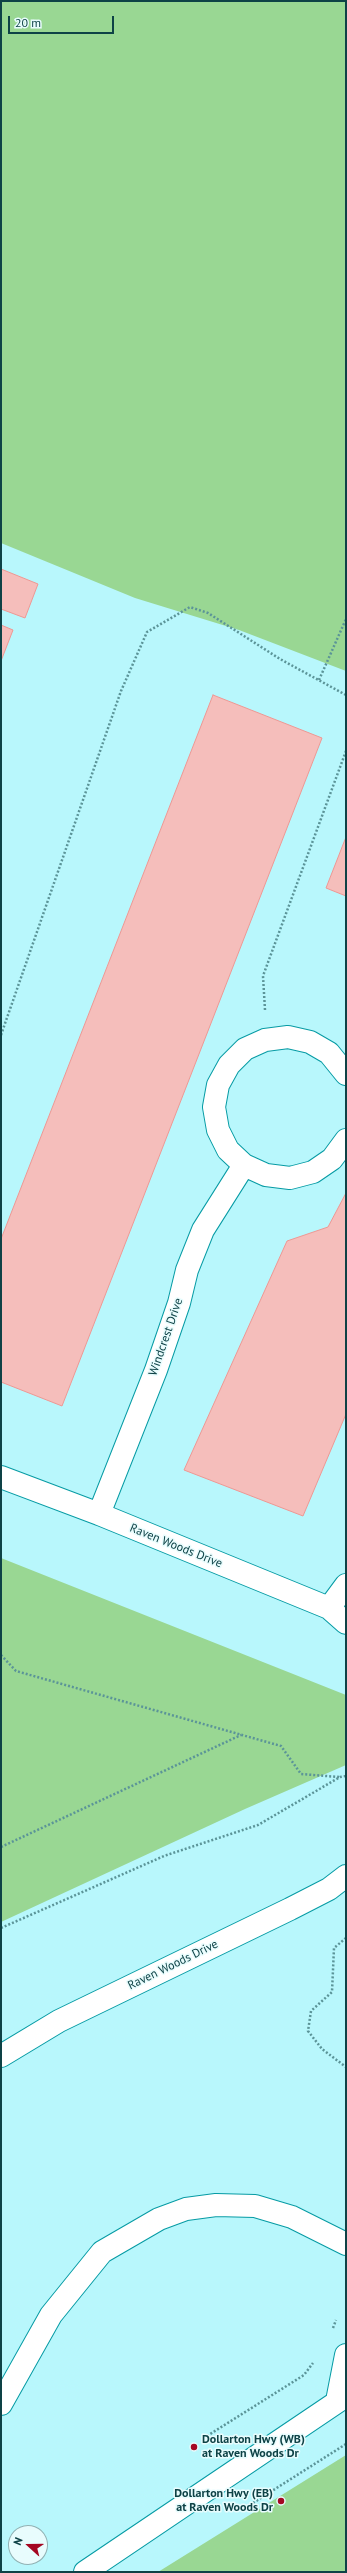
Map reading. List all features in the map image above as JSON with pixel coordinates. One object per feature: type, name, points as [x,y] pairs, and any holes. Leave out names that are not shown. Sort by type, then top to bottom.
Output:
[{"type":"street","points":[[346,1074],[329,1053],[310,1042],[288,1037],[266,1040],[239,1055],[229,1065],[218,1085],[214,1107],[218,1130],[228,1150],[244,1165],[266,1175],[290,1178],[313,1172],[332,1159],[346,1140]]},
{"type":"street","name":"Windcrest Drive","points":[[99,1514],[156,1370],[179,1303],[187,1270],[203,1230],[244,1165]]},
{"type":"street","name":"Raven Woods Drive","points":[[1,1477],[99,1514],[329,1608],[346,1623]]},
{"type":"street","points":[[329,1608],[346,1585]]},
{"type":"street","name":"Raven Woods Drive","points":[[1,2056],[59,2021],[290,1909],[329,1889],[346,1876]]},
{"type":"street","points":[[1,2404],[51,2315],[102,2252],[159,2219],[186,2209],[216,2205],[255,2206],[292,2217],[346,2244]]},
{"type":"street","points":[[85,2572],[342,2398],[346,2355]]},
{"type":"path","points":[[1,1035],[121,691],[147,632],[190,607],[208,613],[280,659],[346,695]]},
{"type":"path","points":[[319,680],[346,619]]},
{"type":"path","points":[[266,1040],[264,976],[346,751]]},
{"type":"path","points":[[1,1655],[16,1671],[281,1746],[301,1774],[340,1777],[346,1776]]},
{"type":"path","points":[[1,1847],[242,1735]]},
{"type":"path","points":[[1,1928],[164,1856],[258,1825],[340,1777]]},
{"type":"path","points":[[346,1938],[334,1948],[332,1992],[311,2011],[308,2031],[322,2049],[346,2067]]},
{"type":"path","points":[[330,2334],[336,2320]]},
{"type":"path","points":[[207,2436],[304,2375],[316,2359]]},
{"type":"path","points":[[254,2503],[346,2444]]},
{"type":"green space","points":[[1,1],[346,1],[346,671],[239,630],[135,598],[1,543]]},
{"type":"green space","points":[[1,1558],[346,1695],[346,1765],[245,1809],[1,1922]]},
{"type":"green space","points":[[346,2455],[346,2572],[158,2572]]},
{"type":"building","points":[[1,569],[38,584],[25,618],[1,609]]},
{"type":"building","points":[[1,625],[13,630],[1,661]]},
{"type":"building","points":[[213,695],[322,738],[62,1406],[1,1382],[1,1239]]},
{"type":"building","points":[[346,837],[346,896],[326,888]]},
{"type":"building","points":[[346,1193],[346,1414],[303,1516],[184,1470],[287,1241],[328,1227]]},
{"type":"place","name":"Dollarton Hwy (WB) at Raven Woods Dr","points":[[194,2447]]},
{"type":"place","name":"Dollarton Hwy (EB) at Raven Woods Dr","points":[[281,2501]]}]
